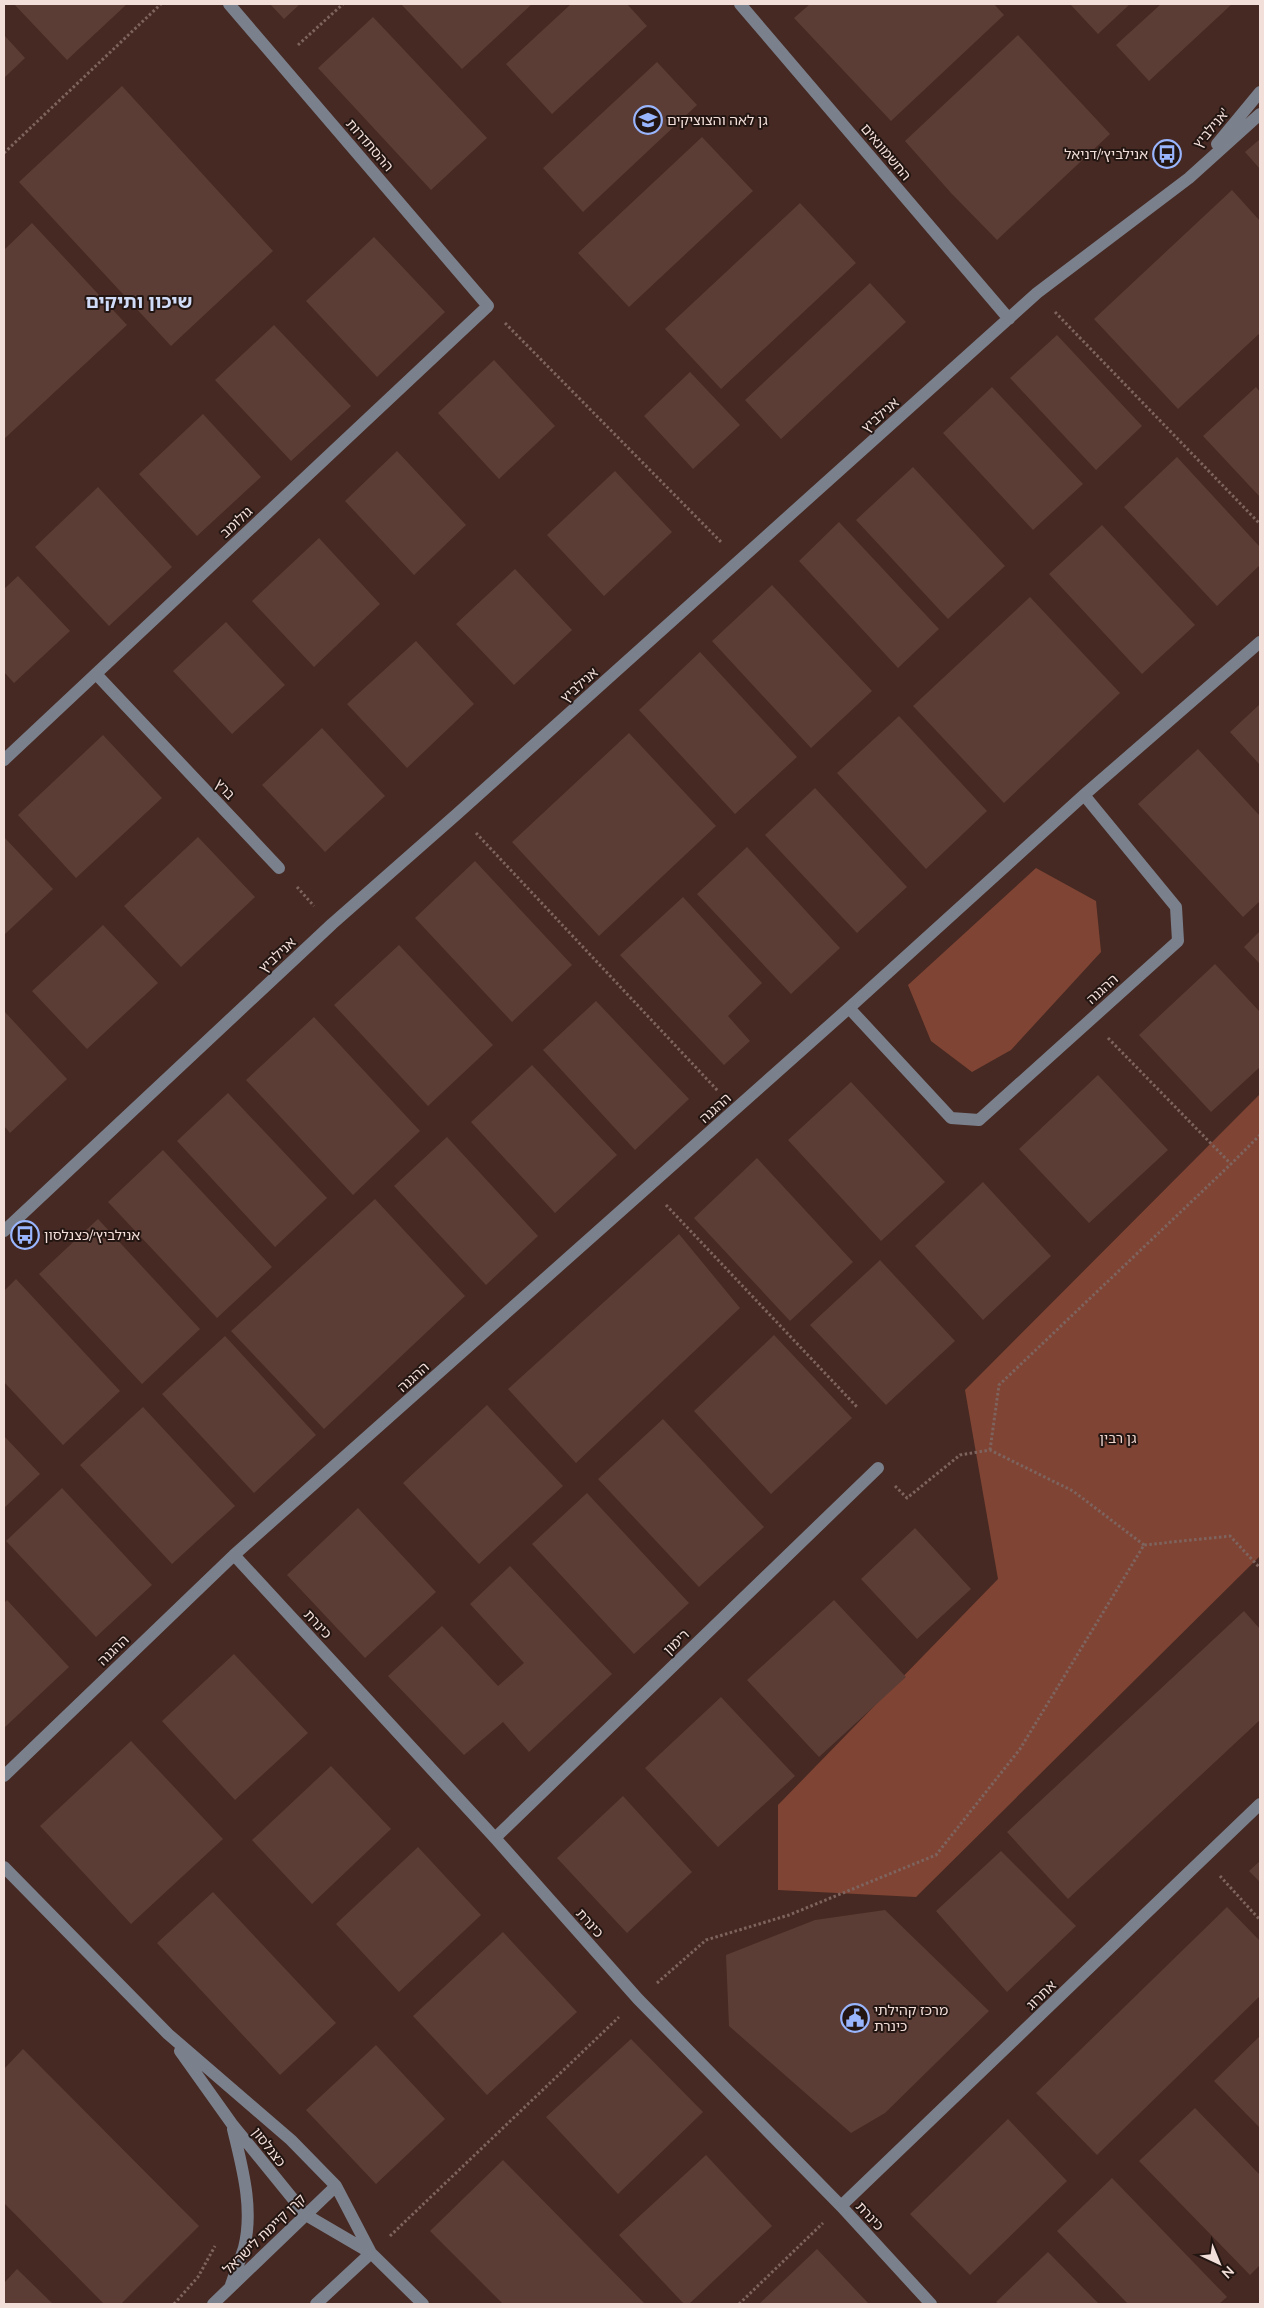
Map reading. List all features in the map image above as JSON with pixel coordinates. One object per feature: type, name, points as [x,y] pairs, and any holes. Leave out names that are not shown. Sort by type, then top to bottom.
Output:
[{"type":"street","name":"ההסתדרות","points":[[229,4],[488,306]]},
{"type":"street","name":"החשמונאים","points":[[740,4],[1009,319]]},
{"type":"street","name":"אנילביץ'","points":[[1188,178],[1260,92]]},
{"type":"street","name":"אנילביץ'","points":[[1188,178],[1260,114]]},
{"type":"street","name":"אנילביץ","points":[[4,1231],[332,924],[1037,294],[1188,178]]},
{"type":"street","name":"גולומב","points":[[4,760],[488,306]]},
{"type":"street","name":"ההגנה","points":[[4,1776],[234,1556],[849,1008],[1084,795],[1260,642]]},
{"type":"street","name":"ברץ","points":[[96,674],[279,868]]},
{"type":"street","name":"ההגנה","points":[[849,1008],[951,1118],[979,1120],[1178,941],[1176,907],[1084,795]]},
{"type":"street","name":"רימון","points":[[495,1838],[878,1468]]},
{"type":"street","name":"כינרת","points":[[234,1556],[495,1838],[638,1999],[841,2206],[931,2304]]},
{"type":"street","name":"אתרוג","points":[[841,2206],[1260,1804]]},
{"type":"street","name":"כצנלסון","points":[[4,1867],[168,2034],[291,2140],[336,2186],[371,2253]]},
{"type":"street","name":"כצנלסון","points":[[168,2034],[232,2124],[306,2215],[371,2253],[423,2304]]},
{"type":"street","points":[[229,2289],[244,2247],[247,2218],[246,2184],[232,2124]]},
{"type":"street","name":"קרן קיימת לישראל","points":[[213,2304],[336,2186]]},
{"type":"street","points":[[316,2304],[371,2253]]},
{"type":"path","points":[[4,153],[161,4]]},
{"type":"path","points":[[279,62],[343,4]]},
{"type":"path","points":[[1037,294],[1260,524]]},
{"type":"path","points":[[488,306],[740,561]]},
{"type":"path","points":[[484,841],[735,1110]]},
{"type":"path","points":[[279,868],[332,924]]},
{"type":"path","points":[[1090,1020],[1231,1164]]},
{"type":"path","points":[[990,1450],[999,1385],[1260,1135]]},
{"type":"path","points":[[649,1187],[857,1407]]},
{"type":"path","points":[[878,1468],[907,1498],[960,1455],[990,1450],[1073,1491],[1144,1546],[1230,1536],[1260,1568]]},
{"type":"path","points":[[410,2217],[638,1999],[706,1940],[789,1915],[936,1855],[1020,1749],[1144,1546]]},
{"type":"path","points":[[1204,1859],[1260,1920]]},
{"type":"path","points":[[739,2304],[841,2206]]},
{"type":"path","points":[[174,2304],[198,2277],[216,2245]]},
{"type":"green space","points":[[1036,868],[1096,901],[1101,952],[1011,1050],[972,1072],[931,1041],[908,985]]},
{"type":"green space","name":"גן רבין","points":[[1260,1094],[1260,1556],[916,1897],[778,1890],[778,1805],[998,1579],[965,1390]]},
{"type":"building","points":[[14,4],[127,4],[67,60]]},
{"type":"building","points":[[270,4],[300,4],[284,19]]},
{"type":"building","points":[[401,4],[532,4],[462,69]]},
{"type":"building","points":[[571,4],[627,4],[647,26],[552,114],[506,64]]},
{"type":"building","points":[[810,4],[994,4],[1004,15],[891,121],[794,18]]},
{"type":"building","points":[[1070,4],[1130,4],[1098,34]]},
{"type":"building","points":[[1161,4],[1232,4],[1149,81],[1116,45]]},
{"type":"building","points":[[373,17],[487,138],[431,190],[318,68]]},
{"type":"building","points":[[4,35],[25,58],[4,78]]},
{"type":"building","points":[[1018,35],[1110,134],[997,240],[951,193],[905,141]]},
{"type":"building","points":[[657,62],[697,105],[583,212],[543,168]]},
{"type":"building","points":[[122,86],[273,251],[171,346],[19,182]]},
{"type":"building","points":[[702,137],[753,191],[629,307],[578,253]]},
{"type":"building","points":[[1260,139],[1260,169],[1245,152]]},
{"type":"building","points":[[1232,190],[1260,221],[1260,333],[1178,409],[1094,319]]},
{"type":"building","points":[[800,203],[856,263],[721,389],[665,329]]},
{"type":"building","points":[[32,223],[127,325],[4,439],[4,250]]},
{"type":"building","points":[[374,237],[445,312],[377,377],[306,301]]},
{"type":"building","points":[[870,283],[906,322],[781,439],[745,400]]},
{"type":"building","points":[[274,325],[351,406],[291,461],[215,380]]},
{"type":"building","points":[[1057,335],[1142,426],[1096,470],[1010,378]]},
{"type":"building","points":[[494,360],[555,426],[499,479],[438,413]]},
{"type":"building","points":[[690,372],[740,425],[693,469],[644,416]]},
{"type":"building","points":[[992,387],[1083,484],[1033,530],[943,433]]},
{"type":"building","points":[[1256,387],[1260,392],[1260,497],[1203,436]]},
{"type":"building","points":[[203,414],[261,477],[197,536],[139,474]]},
{"type":"building","points":[[397,451],[466,525],[414,575],[345,501]]},
{"type":"building","points":[[1177,457],[1260,547],[1260,565],[1217,606],[1124,507]]},
{"type":"building","points":[[913,467],[1005,566],[948,619],[856,520]]},
{"type":"building","points":[[615,471],[672,532],[604,596],[547,535]]},
{"type":"building","points":[[98,487],[172,567],[109,626],[35,547]]},
{"type":"building","points":[[839,522],[939,629],[898,668],[799,561]]},
{"type":"building","points":[[1102,525],[1195,625],[1142,674],[1049,574]]},
{"type":"building","points":[[319,538],[380,604],[314,667],[252,601]]},
{"type":"building","points":[[515,569],[572,630],[514,685],[456,624]]},
{"type":"building","points":[[18,576],[70,631],[14,683],[4,672],[4,589]]},
{"type":"building","points":[[772,585],[872,691],[811,748],[712,641]]},
{"type":"building","points":[[1030,597],[1120,693],[1004,803],[913,706]]},
{"type":"building","points":[[226,622],[285,685],[232,734],[173,671]]},
{"type":"building","points":[[416,641],[474,704],[407,768],[347,704]]},
{"type":"building","points":[[700,652],[797,757],[735,814],[639,710]]},
{"type":"building","points":[[1260,704],[1260,765],[1230,732]]},
{"type":"building","points":[[899,716],[987,811],[926,869],[837,773]]},
{"type":"building","points":[[322,728],[385,796],[325,852],[262,785]]},
{"type":"building","points":[[629,733],[716,826],[599,936],[512,842]]},
{"type":"building","points":[[103,735],[162,798],[76,878],[18,815]]},
{"type":"building","points":[[1198,749],[1260,816],[1260,901],[1243,917],[1138,804]]},
{"type":"building","points":[[815,788],[907,887],[857,933],[765,835]]},
{"type":"building","points":[[4,837],[53,889],[4,935]]},
{"type":"building","points":[[198,837],[255,897],[181,967],[124,906]]},
{"type":"building","points":[[747,847],[840,948],[791,994],[697,894]]},
{"type":"building","points":[[475,861],[572,965],[512,1022],[415,918]]},
{"type":"building","points":[[683,897],[762,983],[728,1016],[750,1041],[724,1065],[620,955]]},
{"type":"building","points":[[103,925],[158,983],[87,1049],[32,991]]},
{"type":"building","points":[[1260,931],[1260,964],[1244,947]]},
{"type":"building","points":[[399,945],[493,1045],[428,1106],[334,1005]]},
{"type":"building","points":[[1215,964],[1260,1012],[1260,1067],[1211,1112],[1139,1035]]},
{"type":"building","points":[[596,1001],[689,1099],[635,1150],[543,1050]]},
{"type":"building","points":[[4,1011],[67,1079],[10,1133],[4,1126]]},
{"type":"building","points":[[314,1017],[420,1131],[353,1195],[246,1080]]},
{"type":"building","points":[[532,1065],[617,1155],[555,1213],[471,1122]]},
{"type":"building","points":[[1098,1075],[1168,1150],[1089,1223],[1019,1149]]},
{"type":"building","points":[[851,1082],[945,1182],[881,1241],[788,1140]]},
{"type":"building","points":[[228,1093],[327,1198],[275,1247],[177,1141]]},
{"type":"building","points":[[447,1137],[538,1236],[486,1285],[394,1186]]},
{"type":"building","points":[[163,1150],[272,1267],[217,1318],[108,1202]]},
{"type":"building","points":[[757,1158],[853,1262],[790,1321],[694,1218]]},
{"type":"building","points":[[983,1182],[1051,1256],[983,1320],[915,1246]]},
{"type":"building","points":[[375,1199],[465,1296],[324,1429],[231,1331]]},
{"type":"building","points":[[98,1219],[200,1329],[142,1384],[39,1274]]},
{"type":"building","points":[[679,1234],[740,1308],[576,1463],[508,1389]]},
{"type":"building","points":[[880,1260],[955,1341],[886,1405],[810,1325]]},
{"type":"building","points":[[16,1279],[120,1391],[63,1445],[4,1382],[4,1291]]},
{"type":"building","points":[[774,1335],[852,1418],[771,1494],[694,1411]]},
{"type":"building","points":[[225,1336],[316,1435],[254,1493],[162,1394]]},
{"type":"building","points":[[487,1405],[563,1486],[479,1564],[403,1483]]},
{"type":"building","points":[[143,1407],[235,1506],[172,1564],[80,1465]]},
{"type":"building","points":[[663,1419],[764,1527],[699,1587],[598,1479]]},
{"type":"building","points":[[4,1436],[40,1474],[4,1508]]},
{"type":"building","points":[[62,1488],[152,1585],[96,1637],[6,1541]]},
{"type":"building","points":[[587,1493],[689,1603],[634,1654],[532,1544]]},
{"type":"building","points":[[358,1508],[436,1592],[365,1658],[287,1575]]},
{"type":"building","points":[[915,1528],[971,1589],[917,1639],[861,1579]]},
{"type":"building","points":[[510,1566],[612,1674],[529,1752],[503,1722],[464,1755],[388,1676],[442,1626],[498,1686],[524,1663],[470,1604]]},
{"type":"building","points":[[7,1600],[69,1667],[4,1728],[4,1603]]},
{"type":"building","points":[[834,1600],[906,1677],[819,1757],[747,1680]]},
{"type":"building","points":[[1244,1611],[1260,1629],[1260,1720],[1068,1899],[1007,1832]]},
{"type":"building","points":[[234,1654],[308,1733],[235,1800],[162,1721]]},
{"type":"building","points":[[721,1697],[795,1776],[718,1847],[645,1768]]},
{"type":"building","points":[[131,1741],[223,1839],[131,1924],[40,1826]]},
{"type":"building","points":[[331,1766],[391,1829],[312,1904],[252,1840]]},
{"type":"building","points":[[623,1796],[692,1872],[627,1933],[557,1858]]},
{"type":"building","points":[[418,1847],[481,1915],[399,1992],[336,1924]]},
{"type":"building","points":[[1001,1851],[1076,1926],[1007,1992],[936,1911]]},
{"type":"building","points":[[1260,1861],[1260,1882],[1249,1871]]},
{"type":"building","points":[[213,1892],[336,2023],[280,2075],[157,1943]]},
{"type":"building","points":[[1227,1907],[1260,1941],[1260,1996],[1097,2155],[1036,2093]]},
{"type":"building","name":"מרכז קהילתי כינרת","points":[[885,1910],[989,2011],[885,2113],[851,2133],[729,2026],[726,1955],[815,1920]]},
{"type":"building","points":[[503,1932],[577,2012],[487,2095],[413,2016]]},
{"type":"building","points":[[1260,2036],[1260,2128],[1214,2081]]},
{"type":"building","points":[[631,2039],[703,2112],[618,2194],[546,2117]]},
{"type":"building","points":[[376,2045],[445,2119],[376,2184],[306,2110]]},
{"type":"building","points":[[23,2049],[199,2226],[121,2304],[104,2304],[4,2203],[4,2069]]},
{"type":"building","points":[[1195,2108],[1260,2175],[1260,2265],[1250,2275],[1139,2161]]},
{"type":"building","points":[[1008,2119],[1067,2181],[970,2275],[910,2214]]},
{"type":"building","points":[[706,2155],[772,2226],[689,2304],[684,2304],[619,2235]]},
{"type":"building","points":[[503,2160],[645,2304],[503,2304],[430,2231]]},
{"type":"building","points":[[1112,2178],[1227,2297],[1219,2304],[1128,2304],[1057,2231]]},
{"type":"building","points":[[817,2249],[869,2304],[759,2304]]},
{"type":"building","points":[[1048,2252],[1099,2304],[999,2304],[996,2302]]},
{"type":"building","points":[[17,2269],[53,2304],[4,2304],[4,2283]]},
{"type":"place","name":"גן לאה והצוציקים","points":[[648,120]]},
{"type":"place","name":"אנילביץ׳/דניאל","points":[[1167,154]]},
{"type":"place","name":"אנילביץ׳/כצנלסון","points":[[25,1235]]},
{"type":"place","name":"מרכז קהילתי כינרת","points":[[855,2018]]},
{"type":"district","name":"שיכון ותיקים","points":[[139,301]]}]
